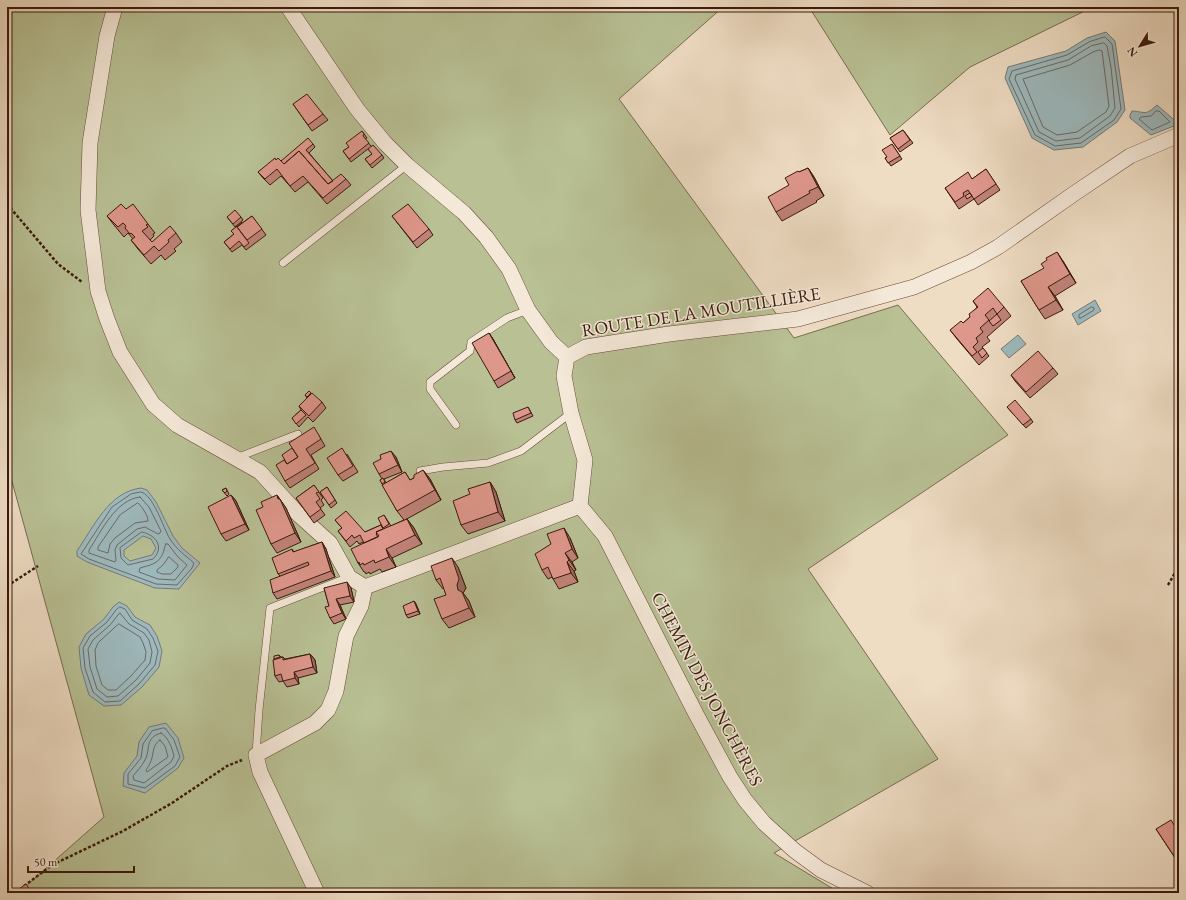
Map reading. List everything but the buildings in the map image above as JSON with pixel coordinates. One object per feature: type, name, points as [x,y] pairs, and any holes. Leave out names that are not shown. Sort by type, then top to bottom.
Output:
[{"type":"street","points":[[115,7],[107,36],[90,143],[88,210],[98,291],[120,352],[153,404],[177,425],[260,472],[299,515],[330,543],[349,577],[365,587]]},
{"type":"street","points":[[288,7],[357,109],[385,143],[407,165],[464,213],[486,237],[509,269],[528,310],[551,342],[567,357]]},
{"type":"street","name":"ROUTE DE LA MOUTILLIÈRE","points":[[580,506],[585,460],[571,413],[564,376],[567,357],[586,347],[669,334],[798,319],[914,287],[971,262],[998,248],[1074,193],[1130,156],[1179,135]]},
{"type":"street","points":[[365,587],[580,506]]},
{"type":"street","name":"CHEMIN DES JONCHÈRES","points":[[580,506],[605,536],[700,721],[730,777],[745,800],[764,823],[795,851],[821,870],[867,893]]},
{"type":"street","points":[[317,893],[260,772],[256,754],[315,723],[328,710],[336,691],[346,636],[361,606],[365,587]]},
{"type":"lane","points":[[283,263],[407,165]]},
{"type":"lane","points":[[456,425],[430,390],[430,382],[470,351],[471,342],[507,318],[528,310]]},
{"type":"lane","points":[[420,471],[443,467],[488,463],[521,451],[571,413]]},
{"type":"lane","points":[[235,458],[298,434]]},
{"type":"lane","points":[[256,754],[259,710],[270,608],[349,577]]},
{"type":"path","points":[[7,204],[58,264],[76,279],[98,291]]},
{"type":"path","points":[[7,586],[38,566]]},
{"type":"path","points":[[1168,585],[1179,566]]},
{"type":"path","points":[[21,888],[52,865],[123,831],[172,803],[227,766],[256,754]]},
{"type":"green space","points":[[7,7],[723,7],[619,99],[794,338],[898,305],[1008,435],[808,569],[938,759],[774,853],[840,893],[18,893],[104,817],[7,463]]},
{"type":"green space","points":[[809,7],[1093,7],[970,67],[890,135]]},
{"type":"water","points":[[1106,32],[1115,41],[1125,110],[1117,122],[1083,147],[1054,150],[1032,138],[1005,78],[1008,67],[1066,51],[1087,38]]},
{"type":"water","points":[[1157,105],[1179,124],[1151,135],[1130,118],[1130,115],[1132,111],[1148,112]]},
{"type":"water","points":[[1095,300],[1101,311],[1078,325],[1072,314]]},
{"type":"water","points":[[1018,335],[1026,344],[1009,358],[1001,349]]},
{"type":"water","points":[[141,488],[147,490],[156,502],[173,536],[182,548],[200,563],[179,589],[155,588],[87,562],[77,556],[77,551],[103,512],[120,496]],"holes":[[[143,536],[151,539],[156,548],[152,555],[130,561],[124,556],[124,550]]]},
{"type":"water","points":[[119,602],[127,606],[135,617],[150,625],[157,636],[162,651],[159,667],[142,687],[121,705],[104,706],[89,695],[81,668],[79,647],[86,634],[104,619]]},
{"type":"water","points":[[166,723],[178,738],[184,758],[178,768],[145,793],[123,786],[124,773],[137,756],[139,742],[149,727]]}]
